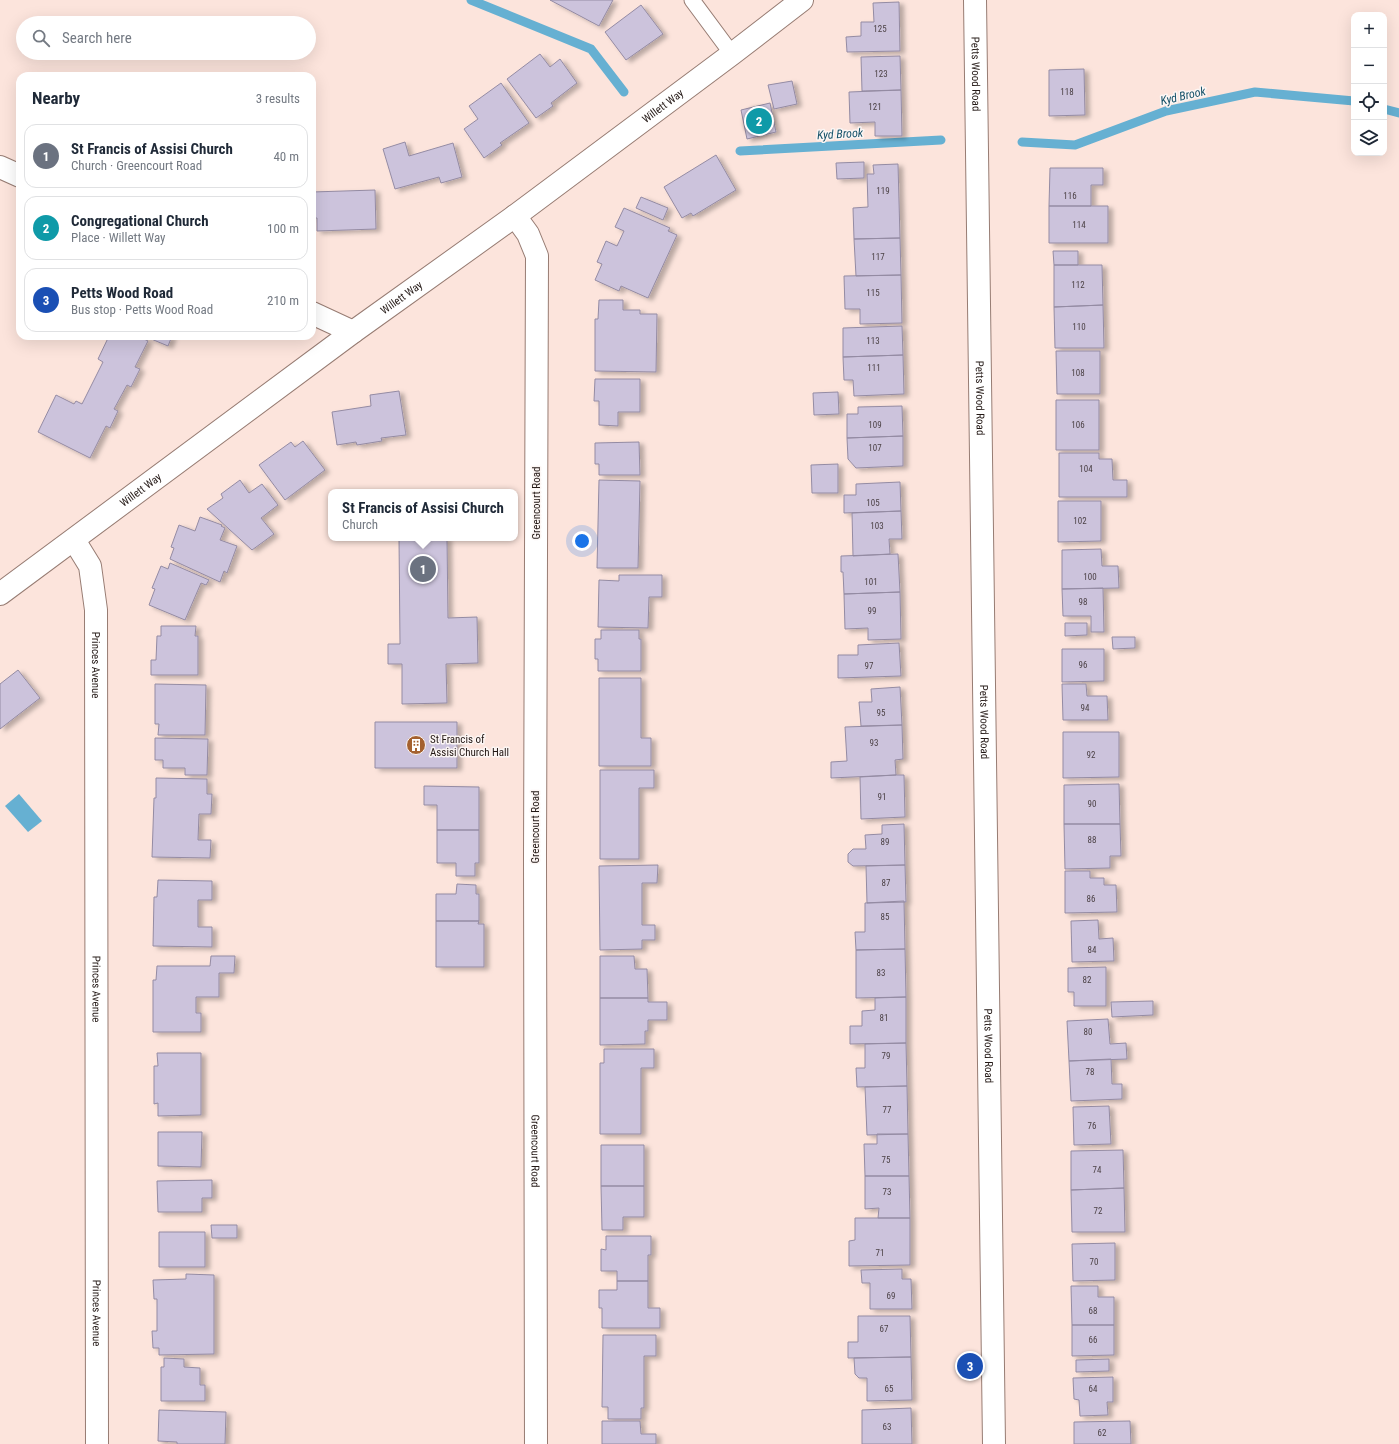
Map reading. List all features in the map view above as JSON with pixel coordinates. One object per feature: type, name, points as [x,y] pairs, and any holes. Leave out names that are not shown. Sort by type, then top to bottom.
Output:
[{"type":"street","name":"Willett Way","points":[[0,594],[353,332],[515,216],[802,0]]},
{"type":"street","name":"Petts Wood Road","points":[[975,0],[994,1444]]},
{"type":"street","points":[[0,167],[16,174]]},
{"type":"street","name":"Greencourt Road","points":[[515,216],[528,234],[537,256],[534,856],[536,1444]]},
{"type":"street","points":[[316,315],[353,332]]},
{"type":"street","name":"Princes Avenue","points":[[74,540],[90,566],[96,610],[97,1444]]},
{"type":"lane","points":[[692,0],[732,54]]},
{"type":"water","points":[[19,794],[42,821],[28,832],[5,806]]},
{"type":"building","points":[[550,0],[613,0],[599,26]]},
{"type":"building","points":[[899,2],[900,51],[847,52],[846,37],[861,36],[861,22],[874,22],[873,3]]},
{"type":"building","points":[[641,5],[663,34],[626,60],[605,32]]},
{"type":"building","points":[[540,54],[550,67],[560,59],[577,83],[551,103],[553,106],[536,118],[507,79]]},
{"type":"building","points":[[900,56],[901,90],[862,91],[861,57]]},
{"type":"building","points":[[1084,69],[1085,115],[1049,116],[1049,70]]},
{"type":"building","points":[[792,81],[797,104],[774,109],[768,85]]},
{"type":"building","points":[[501,83],[529,123],[500,143],[502,145],[484,158],[464,129],[478,119],[469,106]]},
{"type":"building","points":[[901,90],[902,136],[875,136],[875,122],[850,123],[849,92]]},
{"type":"building","points":[[770,103],[776,132],[747,139],[741,110]]},
{"type":"building","points":[[405,142],[409,156],[453,143],[462,177],[441,183],[439,177],[395,189],[383,149]]},
{"type":"building","points":[[716,155],[736,190],[693,216],[691,213],[682,218],[664,187]]},
{"type":"building","points":[[864,162],[864,178],[837,179],[836,163]]},
{"type":"building","points":[[898,164],[900,238],[854,239],[853,208],[868,207],[867,174],[874,174],[873,165]]},
{"type":"building","points":[[1050,168],[1103,168],[1103,185],[1091,185],[1091,206],[1049,206]]},
{"type":"building","points":[[375,190],[376,229],[317,231],[316,192]]},
{"type":"building","points":[[641,197],[668,208],[663,220],[636,208]]},
{"type":"building","points":[[1049,206],[1108,206],[1108,243],[1049,243]]},
{"type":"building","points":[[624,208],[670,228],[668,231],[677,235],[648,298],[621,286],[619,291],[595,280],[602,264],[597,262],[606,241],[617,246],[624,231],[615,227]]},
{"type":"building","points":[[900,238],[901,275],[856,276],[854,239]]},
{"type":"building","points":[[1053,251],[1078,251],[1078,265],[1054,265]]},
{"type":"building","points":[[1054,265],[1102,265],[1103,305],[1054,307]]},
{"type":"building","points":[[901,275],[902,323],[860,324],[860,309],[845,309],[844,276]]},
{"type":"building","points":[[599,300],[623,300],[623,310],[640,310],[640,314],[657,314],[656,372],[595,371],[595,319],[598,319]]},
{"type":"building","points":[[1103,305],[1104,348],[1055,348],[1054,307]]},
{"type":"building","points":[[902,326],[903,355],[843,357],[843,328]]},
{"type":"building","points":[[107,340],[148,341],[135,367],[140,369],[131,387],[127,385],[114,409],[118,411],[110,428],[106,426],[90,458],[38,432],[56,395],[74,404],[76,401],[82,404],[103,362],[98,359]]},
{"type":"building","points":[[154,340],[170,340],[168,346]]},
{"type":"building","points":[[1056,351],[1100,351],[1100,394],[1057,394]]},
{"type":"building","points":[[903,355],[904,394],[854,396],[853,380],[844,380],[843,357]]},
{"type":"building","points":[[595,379],[640,379],[640,412],[618,412],[618,426],[599,425],[599,401],[594,401]]},
{"type":"building","points":[[399,391],[406,435],[381,438],[382,441],[357,445],[356,442],[337,445],[332,412],[371,406],[370,395]]},
{"type":"building","points":[[838,392],[839,414],[814,415],[813,393]]},
{"type":"building","points":[[1056,400],[1099,400],[1099,450],[1056,450]]},
{"type":"building","points":[[902,406],[903,436],[847,438],[847,414],[858,414],[858,407]]},
{"type":"building","points":[[903,436],[903,466],[856,468],[848,459],[847,438]]},
{"type":"building","points":[[303,441],[325,470],[285,500],[259,465],[291,442],[295,447]]},
{"type":"building","points":[[639,442],[640,475],[599,475],[599,464],[595,464],[595,443]]},
{"type":"building","points":[[1059,453],[1099,453],[1099,459],[1112,459],[1113,480],[1127,480],[1127,497],[1059,497]]},
{"type":"building","points":[[838,464],[838,493],[812,493],[811,465]]},
{"type":"building","points":[[240,480],[249,493],[262,484],[278,505],[261,518],[274,534],[252,550],[207,509],[223,498],[221,494]]},
{"type":"building","points":[[599,480],[640,481],[638,568],[597,568]]},
{"type":"building","points":[[900,482],[901,511],[844,513],[844,495],[856,495],[856,484]]},
{"type":"building","points":[[1058,501],[1101,501],[1101,541],[1058,542]]},
{"type":"building","points":[[901,511],[902,539],[889,539],[890,554],[853,556],[852,513]]},
{"type":"building","points":[[200,517],[222,525],[221,526],[225,528],[220,540],[237,546],[227,573],[224,571],[220,582],[170,559],[174,548],[171,547],[179,525],[195,531]]},
{"type":"building","points":[[399,541],[447,541],[448,618],[477,617],[478,663],[446,664],[447,703],[402,704],[402,664],[388,664],[388,644],[400,644]]},
{"type":"building","points":[[1101,549],[1102,566],[1118,566],[1119,588],[1062,589],[1062,550]]},
{"type":"building","points":[[898,554],[900,592],[844,594],[843,572],[841,572],[841,556]]},
{"type":"building","points":[[170,563],[209,580],[206,585],[201,583],[185,620],[149,605],[155,589],[152,588],[161,566],[168,569]]},
{"type":"building","points":[[619,575],[662,575],[662,597],[649,597],[648,628],[598,627],[599,580],[619,581]]},
{"type":"building","points":[[1103,588],[1104,632],[1091,632],[1091,616],[1063,616],[1062,589]]},
{"type":"building","points":[[900,592],[901,639],[868,640],[868,628],[845,629],[844,594]]},
{"type":"building","points":[[1065,623],[1087,623],[1087,635],[1065,636]]},
{"type":"building","points":[[161,626],[196,626],[195,636],[198,636],[198,675],[151,675],[151,660],[156,660],[157,636],[161,636]]},
{"type":"building","points":[[601,630],[639,630],[639,639],[641,639],[641,671],[598,671],[598,659],[595,659],[595,639],[601,639]]},
{"type":"building","points":[[1112,637],[1135,637],[1135,648],[1113,649]]},
{"type":"building","points":[[899,643],[901,676],[838,678],[838,655],[858,655],[858,645]]},
{"type":"building","points":[[1062,649],[1104,649],[1104,681],[1062,682]]},
{"type":"building","points":[[18,670],[40,698],[0,729],[0,684]]},
{"type":"building","points":[[599,678],[641,678],[641,738],[651,738],[651,766],[599,766]]},
{"type":"building","points":[[155,684],[206,685],[205,735],[158,735],[159,724],[155,724]]},
{"type":"building","points":[[1062,684],[1086,684],[1087,696],[1107,696],[1108,720],[1063,720]]},
{"type":"building","points":[[900,687],[902,725],[861,726],[859,702],[872,702],[871,689]]},
{"type":"building","name":"St Francis of Assisi Church Hall","points":[[375,722],[457,722],[457,768],[375,768]]},
{"type":"building","points":[[902,725],[903,759],[895,760],[896,775],[831,778],[831,762],[847,761],[845,727]]},
{"type":"building","points":[[1063,732],[1119,732],[1119,777],[1063,778]]},
{"type":"building","points":[[155,738],[208,739],[207,775],[185,775],[185,768],[163,768],[163,760],[155,760]]},
{"type":"building","points":[[600,770],[654,770],[654,788],[639,788],[639,859],[600,859]]},
{"type":"building","points":[[904,775],[905,817],[861,819],[860,777]]},
{"type":"building","points":[[156,778],[207,779],[207,794],[212,794],[211,814],[199,814],[198,840],[211,840],[210,858],[152,857]]},
{"type":"building","points":[[1119,784],[1120,824],[1064,824],[1064,785]]},
{"type":"building","points":[[424,786],[479,787],[479,830],[437,830],[437,805],[424,805]]},
{"type":"building","points":[[904,824],[905,865],[853,866],[848,862],[848,854],[853,849],[866,849],[865,835],[882,834],[882,825]]},
{"type":"building","points":[[1064,824],[1120,824],[1121,856],[1110,856],[1110,868],[1065,869]]},
{"type":"building","points":[[437,830],[479,830],[479,863],[475,863],[475,876],[456,876],[456,863],[437,863]]},
{"type":"building","points":[[658,865],[657,883],[642,883],[642,925],[655,925],[655,940],[642,940],[642,949],[600,950],[599,866]]},
{"type":"building","points":[[905,865],[906,902],[867,903],[866,866]]},
{"type":"building","points":[[1065,871],[1090,871],[1090,878],[1104,878],[1104,885],[1116,885],[1117,912],[1065,913]]},
{"type":"building","points":[[158,880],[212,881],[212,900],[198,900],[198,927],[212,927],[212,947],[153,946],[154,897],[157,897]]},
{"type":"building","points":[[457,884],[476,885],[476,894],[479,894],[479,921],[436,921],[436,894],[456,894]]},
{"type":"building","points":[[904,901],[905,949],[856,950],[855,932],[865,932],[865,903]]},
{"type":"building","points":[[1098,920],[1099,939],[1113,938],[1114,961],[1072,962],[1071,921]]},
{"type":"building","points":[[436,921],[479,921],[478,924],[484,924],[484,967],[436,967]]},
{"type":"building","points":[[905,949],[906,997],[856,998],[856,950]]},
{"type":"building","points":[[211,956],[235,956],[234,973],[219,973],[219,997],[196,997],[196,1013],[201,1013],[201,1032],[153,1032],[153,980],[156,980],[157,966],[210,966]]},
{"type":"building","points":[[600,956],[634,956],[635,969],[647,969],[648,998],[600,998]]},
{"type":"building","points":[[1106,967],[1106,1006],[1074,1006],[1074,992],[1068,992],[1068,968]]},
{"type":"building","points":[[906,997],[906,1043],[850,1044],[850,1026],[862,1026],[862,1011],[875,1010],[875,998]]},
{"type":"building","points":[[600,998],[648,998],[648,1002],[667,1002],[667,1020],[648,1020],[648,1031],[645,1031],[645,1044],[600,1045]]},
{"type":"building","points":[[1153,1001],[1153,1015],[1112,1017],[1111,1002]]},
{"type":"building","points":[[1108,1019],[1110,1044],[1126,1043],[1127,1059],[1069,1061],[1067,1021]]},
{"type":"building","points":[[906,1043],[907,1086],[857,1087],[856,1068],[865,1068],[865,1044]]},
{"type":"building","points":[[604,1049],[654,1049],[654,1068],[641,1068],[641,1134],[600,1134],[600,1063],[604,1063]]},
{"type":"building","points":[[157,1053],[201,1053],[201,1115],[158,1116],[158,1103],[154,1104],[154,1066],[158,1066]]},
{"type":"building","points":[[1111,1059],[1112,1084],[1122,1084],[1122,1099],[1071,1101],[1069,1061]]},
{"type":"building","points":[[907,1086],[908,1134],[867,1135],[865,1087]]},
{"type":"building","points":[[1109,1106],[1111,1144],[1074,1145],[1073,1107]]},
{"type":"building","points":[[158,1132],[202,1132],[201,1167],[158,1166]]},
{"type":"building","points":[[877,1134],[908,1134],[909,1176],[865,1176],[864,1144],[877,1144]]},
{"type":"building","points":[[601,1145],[644,1145],[644,1186],[601,1186]]},
{"type":"building","points":[[1123,1150],[1124,1188],[1071,1190],[1071,1151]]},
{"type":"building","points":[[865,1176],[909,1176],[910,1218],[878,1218],[879,1208],[865,1209]]},
{"type":"building","points":[[212,1180],[212,1198],[202,1198],[202,1212],[158,1212],[157,1181]]},
{"type":"building","points":[[601,1186],[644,1186],[644,1217],[623,1217],[623,1230],[602,1230]]},
{"type":"building","points":[[1124,1188],[1125,1232],[1072,1232],[1071,1190]]},
{"type":"building","points":[[855,1218],[910,1218],[910,1265],[849,1266],[849,1241],[855,1240]]},
{"type":"building","points":[[211,1225],[237,1225],[237,1238],[212,1238]]},
{"type":"building","points":[[159,1232],[205,1232],[205,1267],[159,1267]]},
{"type":"building","points":[[606,1236],[651,1236],[651,1255],[648,1255],[648,1281],[617,1281],[617,1271],[601,1271],[601,1249],[606,1250]]},
{"type":"building","points":[[1115,1243],[1115,1280],[1073,1281],[1072,1244]]},
{"type":"building","points":[[902,1269],[902,1279],[911,1279],[912,1309],[870,1309],[870,1283],[862,1283],[861,1270]]},
{"type":"building","points":[[186,1274],[214,1275],[214,1354],[159,1355],[159,1348],[153,1348],[152,1331],[157,1331],[157,1299],[154,1299],[153,1280],[186,1279]]},
{"type":"building","points":[[617,1281],[648,1281],[648,1308],[660,1308],[660,1328],[602,1328],[602,1308],[599,1308],[599,1290],[617,1290]]},
{"type":"building","points":[[1071,1286],[1098,1286],[1098,1297],[1114,1297],[1114,1325],[1072,1325]]},
{"type":"building","points":[[858,1316],[910,1316],[911,1357],[848,1358],[848,1342],[858,1342]]},
{"type":"building","points":[[1072,1325],[1114,1325],[1114,1355],[1072,1356]]},
{"type":"building","points":[[603,1335],[656,1335],[656,1356],[644,1356],[644,1408],[641,1408],[641,1419],[608,1419],[608,1407],[602,1407]]},
{"type":"building","points":[[911,1357],[912,1400],[867,1401],[867,1378],[859,1378],[855,1374],[854,1358]]},
{"type":"building","points":[[164,1358],[184,1359],[184,1367],[200,1368],[200,1385],[205,1385],[205,1401],[161,1401],[161,1367],[164,1367]]},
{"type":"building","points":[[1109,1359],[1109,1371],[1076,1372],[1076,1360]]},
{"type":"building","points":[[1113,1377],[1113,1402],[1107,1402],[1108,1415],[1080,1416],[1079,1400],[1074,1399],[1073,1378]]},
{"type":"building","points":[[911,1408],[912,1444],[862,1444],[862,1410]]},
{"type":"building","points":[[159,1410],[226,1412],[225,1444],[177,1444],[177,1442],[158,1441]]},
{"type":"building","points":[[602,1421],[640,1421],[641,1434],[656,1434],[656,1444],[602,1444]]},
{"type":"building","points":[[1130,1421],[1131,1444],[1074,1444],[1074,1422]]},
{"type":"waterway","name":"Kyd Brook","points":[[471,0],[591,49],[624,92]]},
{"type":"waterway","name":"Kyd Brook","points":[[1022,142],[1075,145],[1166,111],[1255,92],[1351,101]]},
{"type":"waterway","name":"Kyd Brook","points":[[1387,110],[1399,113]]},
{"type":"waterway","name":"Kyd Brook","points":[[740,151],[941,140]]},
{"type":"place","name":"Congregational Church","points":[[759,121]]},
{"type":"place","name":"St Francis of Assisi Church","points":[[423,569]]},
{"type":"place","name":"St Francis of Assisi Church Hall","points":[[416,745]]},
{"type":"place","name":"Petts Wood Road","points":[[970,1366]]}]
